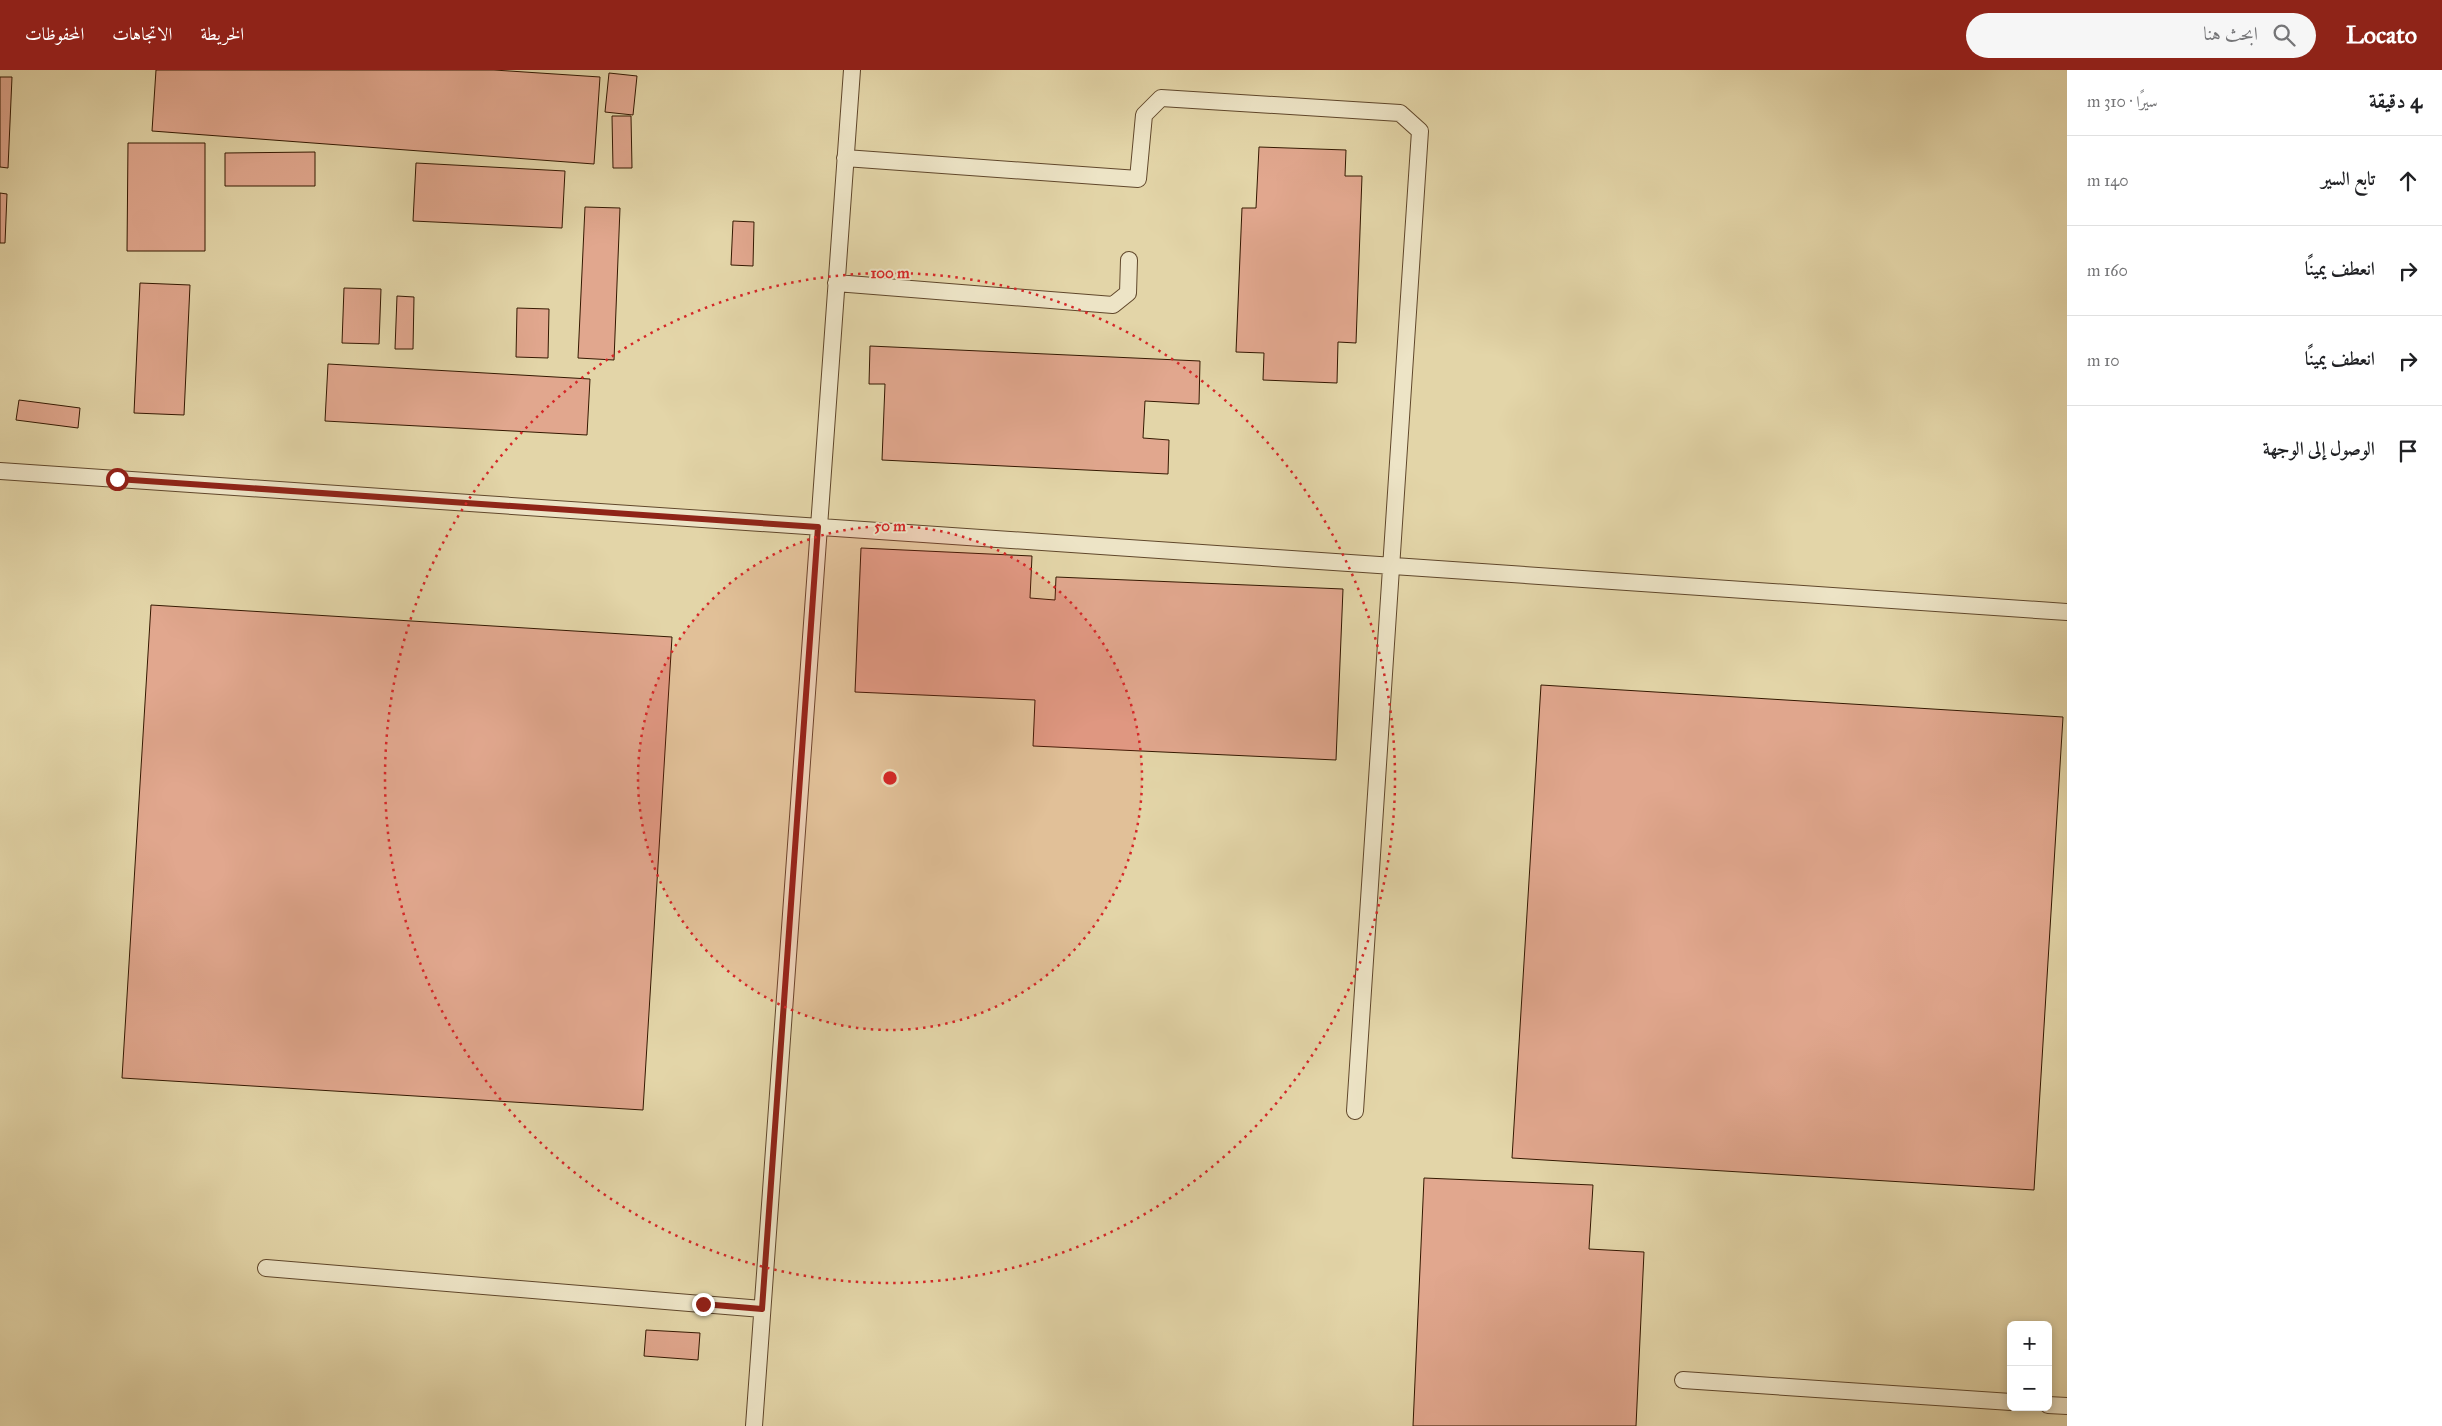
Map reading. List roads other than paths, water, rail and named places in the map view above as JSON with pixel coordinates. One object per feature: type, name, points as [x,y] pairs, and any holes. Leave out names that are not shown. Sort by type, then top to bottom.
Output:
[{"type":"lane","points":[[754,1426],[852,70]]},
{"type":"lane","points":[[845,158],[1138,179],[1144,115],[1161,98],[1400,113],[1420,131],[1355,1111]]},
{"type":"lane","points":[[836,282],[1113,305],[1128,292],[1129,260]]},
{"type":"lane","points":[[0,472],[2067,612]]},
{"type":"lane","points":[[266,1268],[762,1309]]},
{"type":"lane","points":[[1683,1380],[2007,1402]]},
{"type":"lane","points":[[2052,1405],[2067,1406]]}]
